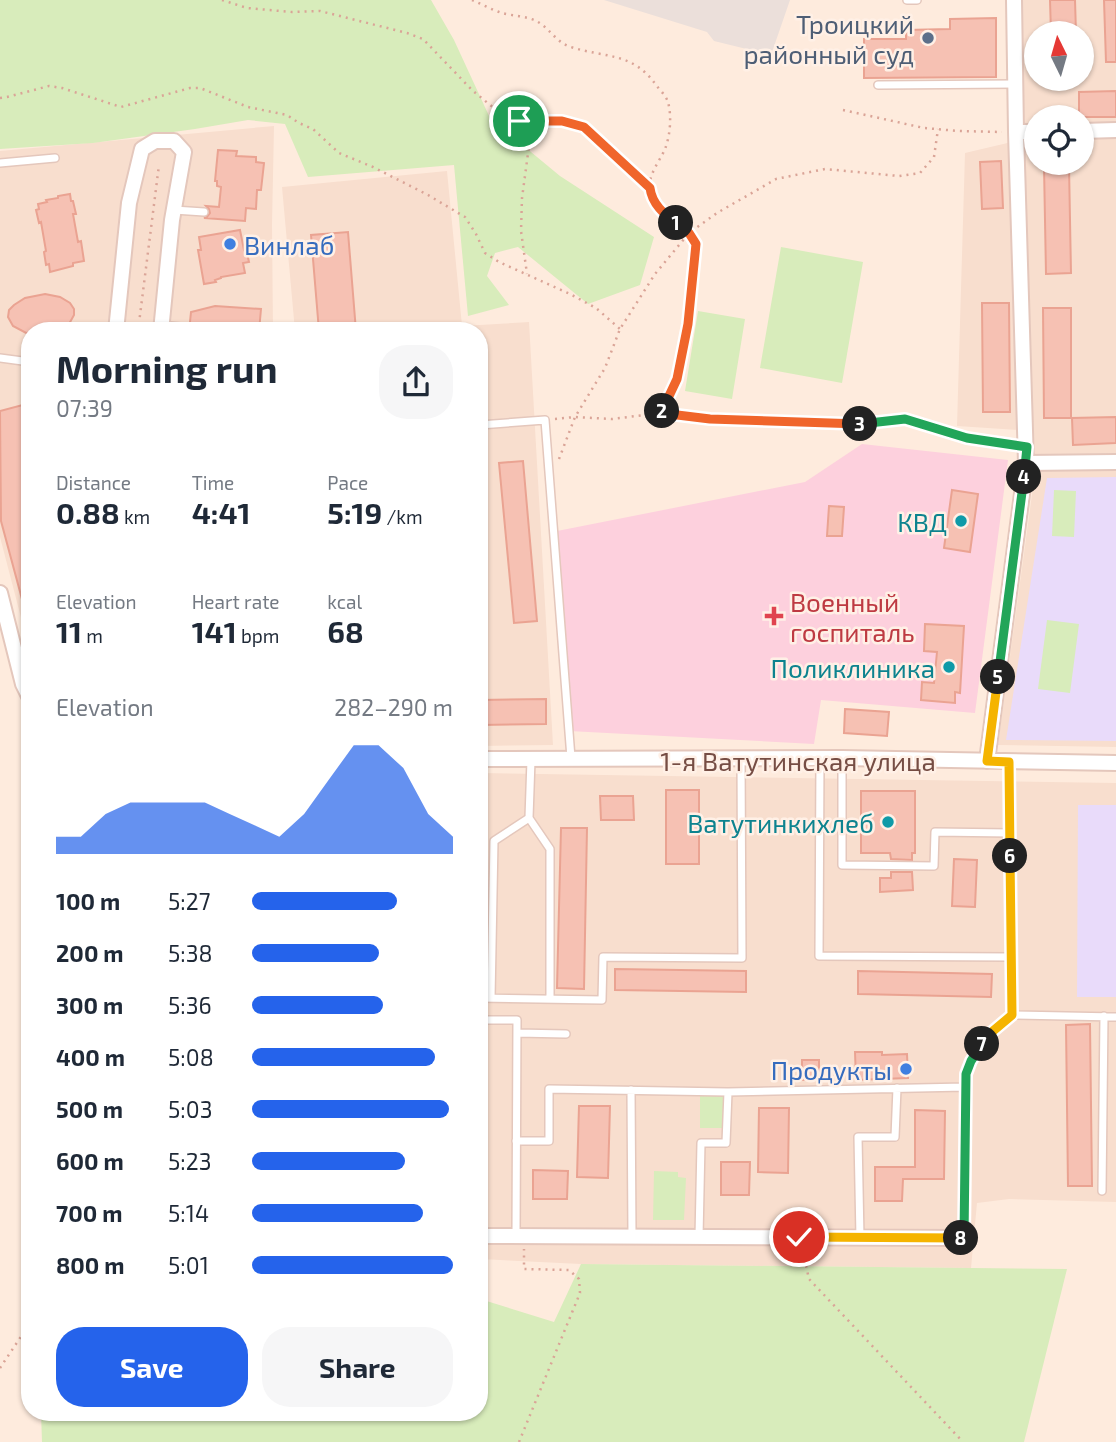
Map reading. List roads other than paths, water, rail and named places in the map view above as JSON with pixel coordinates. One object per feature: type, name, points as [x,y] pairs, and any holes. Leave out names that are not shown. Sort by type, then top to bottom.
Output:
[{"type":"street","points":[[987,761],[1027,447],[1014,0]]},
{"type":"street","points":[[1094,131],[1116,130]]},
{"type":"street","points":[[1016,132],[1024,132]]},
{"type":"street","points":[[117,322],[129,203],[142,149],[155,141],[174,141],[184,152],[174,210],[162,322]]},
{"type":"street","points":[[1026,463],[1116,462]]},
{"type":"street","points":[[0,593],[21,676]]},
{"type":"street","name":"1-я Ватутинская улица","points":[[488,759],[842,758],[1116,763]]},
{"type":"street","points":[[488,1236],[964,1238]]},
{"type":"lane","points":[[906,0],[917,0]]},
{"type":"lane","points":[[878,85],[1016,84]]},
{"type":"lane","points":[[0,163],[55,158]]},
{"type":"lane","points":[[174,210],[204,212]]},
{"type":"lane","points":[[0,358],[21,361]]},
{"type":"lane","points":[[488,424],[545,420],[571,759]]},
{"type":"lane","points":[[529,818],[494,841],[491,998],[602,1000],[603,957],[742,958],[741,758]]},
{"type":"lane","points":[[820,758],[819,956],[1011,957]]},
{"type":"lane","points":[[842,758],[842,865],[934,866],[935,832],[1010,833]]},
{"type":"lane","points":[[531,759],[529,818],[550,849],[550,998]]},
{"type":"lane","points":[[1009,762],[1012,1015]]},
{"type":"lane","points":[[964,1238],[966,1074],[979,1047],[1012,1015],[1116,1017]]},
{"type":"lane","points":[[1102,1191],[1104,1016]]},
{"type":"lane","points":[[488,1020],[517,1020],[516,1141],[519,1236]]},
{"type":"lane","points":[[517,1033],[566,1034]]},
{"type":"lane","points":[[516,1141],[549,1141],[549,1089],[728,1092],[965,1087]]},
{"type":"lane","points":[[860,1238],[858,1138],[895,1137],[897,1088]]},
{"type":"lane","points":[[631,1090],[632,1237]]},
{"type":"lane","points":[[699,1237],[701,1143],[726,1143],[728,1092]]},
{"type":"place","name":"Троицкий районный суд","points":[[928,38]]},
{"type":"place","name":"Винлаб","points":[[230,244]]},
{"type":"place","name":"КВД","points":[[961,521]]},
{"type":"place","name":"Военный госпиталь","points":[[774,616]]},
{"type":"place","name":"Поликлиника","points":[[949,667]]},
{"type":"place","name":"Ватутинкихлеб","points":[[888,822]]},
{"type":"place","name":"Продукты","points":[[906,1069]]}]
